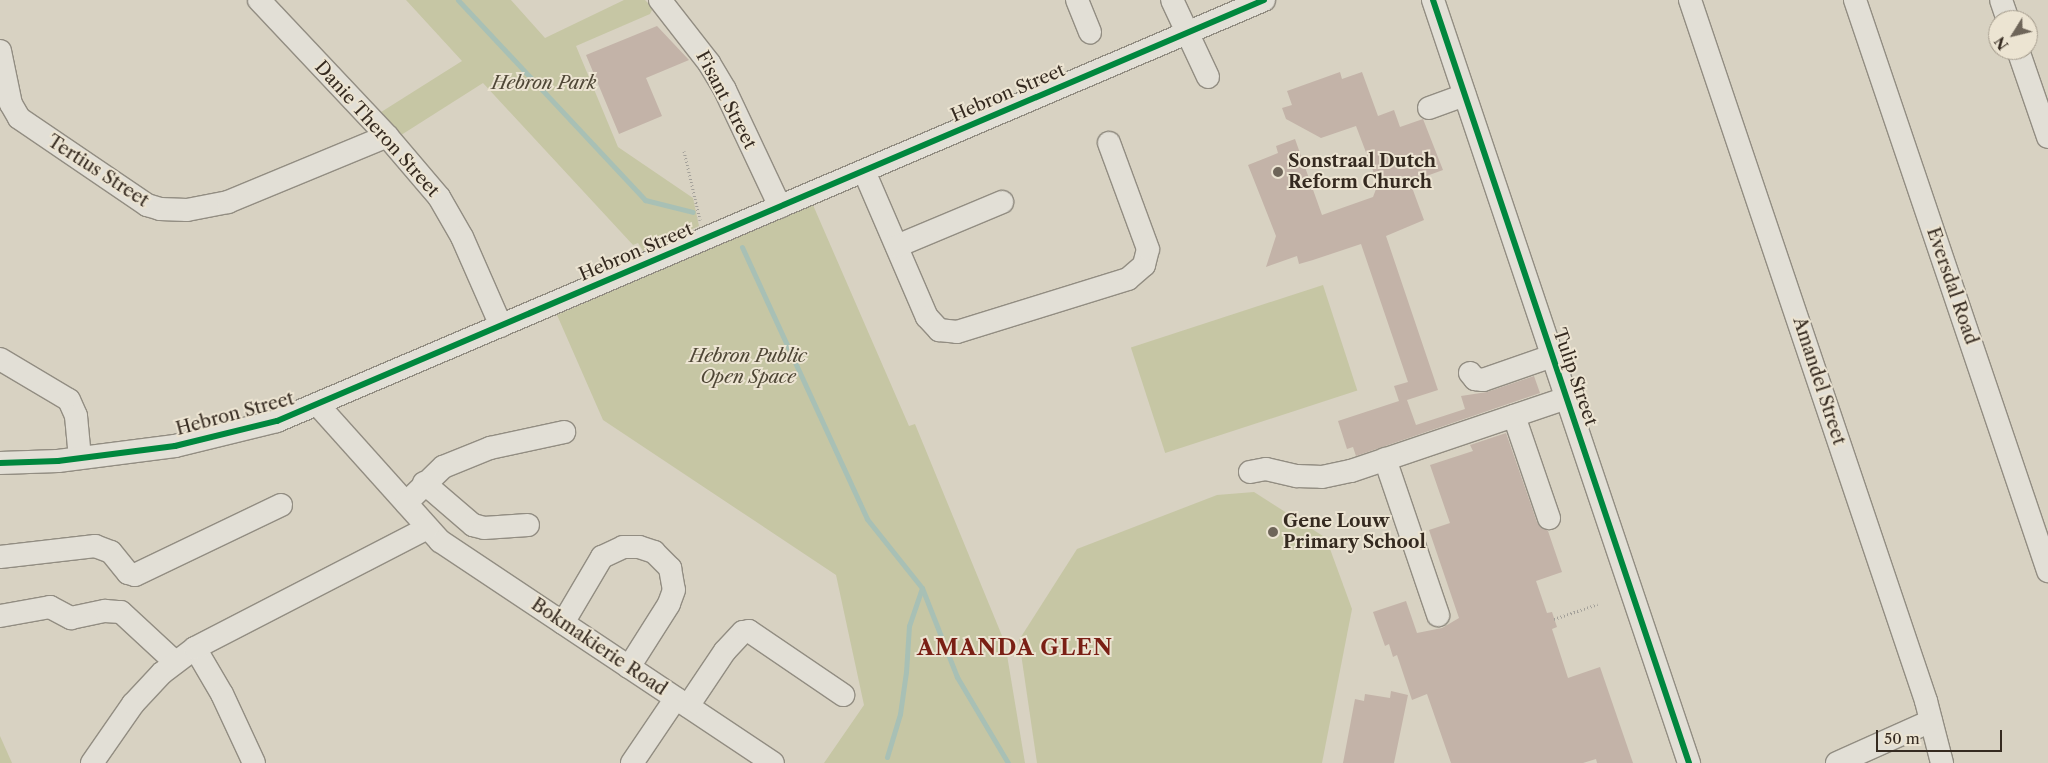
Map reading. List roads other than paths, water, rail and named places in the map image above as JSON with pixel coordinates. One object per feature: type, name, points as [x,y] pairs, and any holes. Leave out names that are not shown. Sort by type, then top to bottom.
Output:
[{"type":"street","name":"Danie Theron Street","points":[[259,0],[387,136],[449,213],[501,326]]},
{"type":"street","points":[[1077,0],[1090,32]]},
{"type":"street","points":[[1172,0],[1208,77]]},
{"type":"street","name":"Hebron Street","points":[[0,463],[80,458],[217,438],[318,405],[1264,0]]},
{"type":"street","name":"Tulip Street","points":[[1433,0],[1689,763]]},
{"type":"street","name":"Amandel Street","points":[[1690,0],[1931,720],[1942,763]]},
{"type":"street","name":"Eversdal Road","points":[[1855,0],[2048,571]]},
{"type":"street","name":"Fisant Street","points":[[664,1],[709,63],[724,90],[780,207]]},
{"type":"street","name":"Tertius Street","points":[[0,51],[11,104],[19,118],[147,205],[160,209],[187,210],[228,202],[387,136]]},
{"type":"street","points":[[2021,60],[2048,137]]},
{"type":"street","points":[[1429,108],[1465,95]]},
{"type":"street","points":[[864,171],[927,317],[933,326],[947,332],[957,332],[1128,279],[1144,266],[1148,249],[1109,143]]},
{"type":"street","points":[[896,246],[1002,202]]},
{"type":"street","points":[[1470,373],[1475,379],[1482,380],[1552,356]]},
{"type":"street","points":[[0,359],[69,400],[76,416],[80,458]]},
{"type":"street","points":[[1250,472],[1266,469],[1297,476],[1322,477],[1385,460],[1567,398]]},
{"type":"street","name":"Bokmakierie Road","points":[[318,405],[440,541],[773,763]]},
{"type":"street","points":[[1514,416],[1549,518]]},
{"type":"street","points":[[406,503],[424,483],[443,467],[490,448],[564,432]]},
{"type":"street","points":[[1385,460],[1438,615]]},
{"type":"street","points":[[424,483],[473,525],[484,528],[528,526]]},
{"type":"street","points":[[0,557],[95,546],[111,552],[128,573],[135,575],[281,505]]},
{"type":"street","points":[[92,763],[133,704],[175,662],[195,648],[427,528]]},
{"type":"street","points":[[563,623],[602,557],[623,547],[639,547],[654,552],[670,568],[674,590],[670,604],[629,667]]},
{"type":"street","points":[[0,616],[50,607],[71,618],[105,611],[121,612],[175,662]]},
{"type":"street","points":[[632,763],[743,632],[749,631],[843,695]]},
{"type":"street","points":[[195,648],[222,694],[254,763]]},
{"type":"street","points":[[1837,763],[1931,720]]},
{"type":"waterway","points":[[458,0],[645,200],[693,212]]},
{"type":"waterway","points":[[742,247],[867,519],[922,588],[957,677],[1008,763]]},
{"type":"waterway","points":[[887,757],[900,714],[906,672],[909,626],[922,588]]},
{"type":"place","name":"Sonstraal Dutch Reform Church","points":[[1278,172]]},
{"type":"place","name":"Gene Louw Primary School","points":[[1273,532]]},
{"type":"district","name":"AMANDA GLEN","points":[[1015,648]]},
{"type":"park label","name":"Hebron Park","points":[[544,83]]},
{"type":"park label","name":"Hebron Public Open Space","points":[[748,367]]}]
